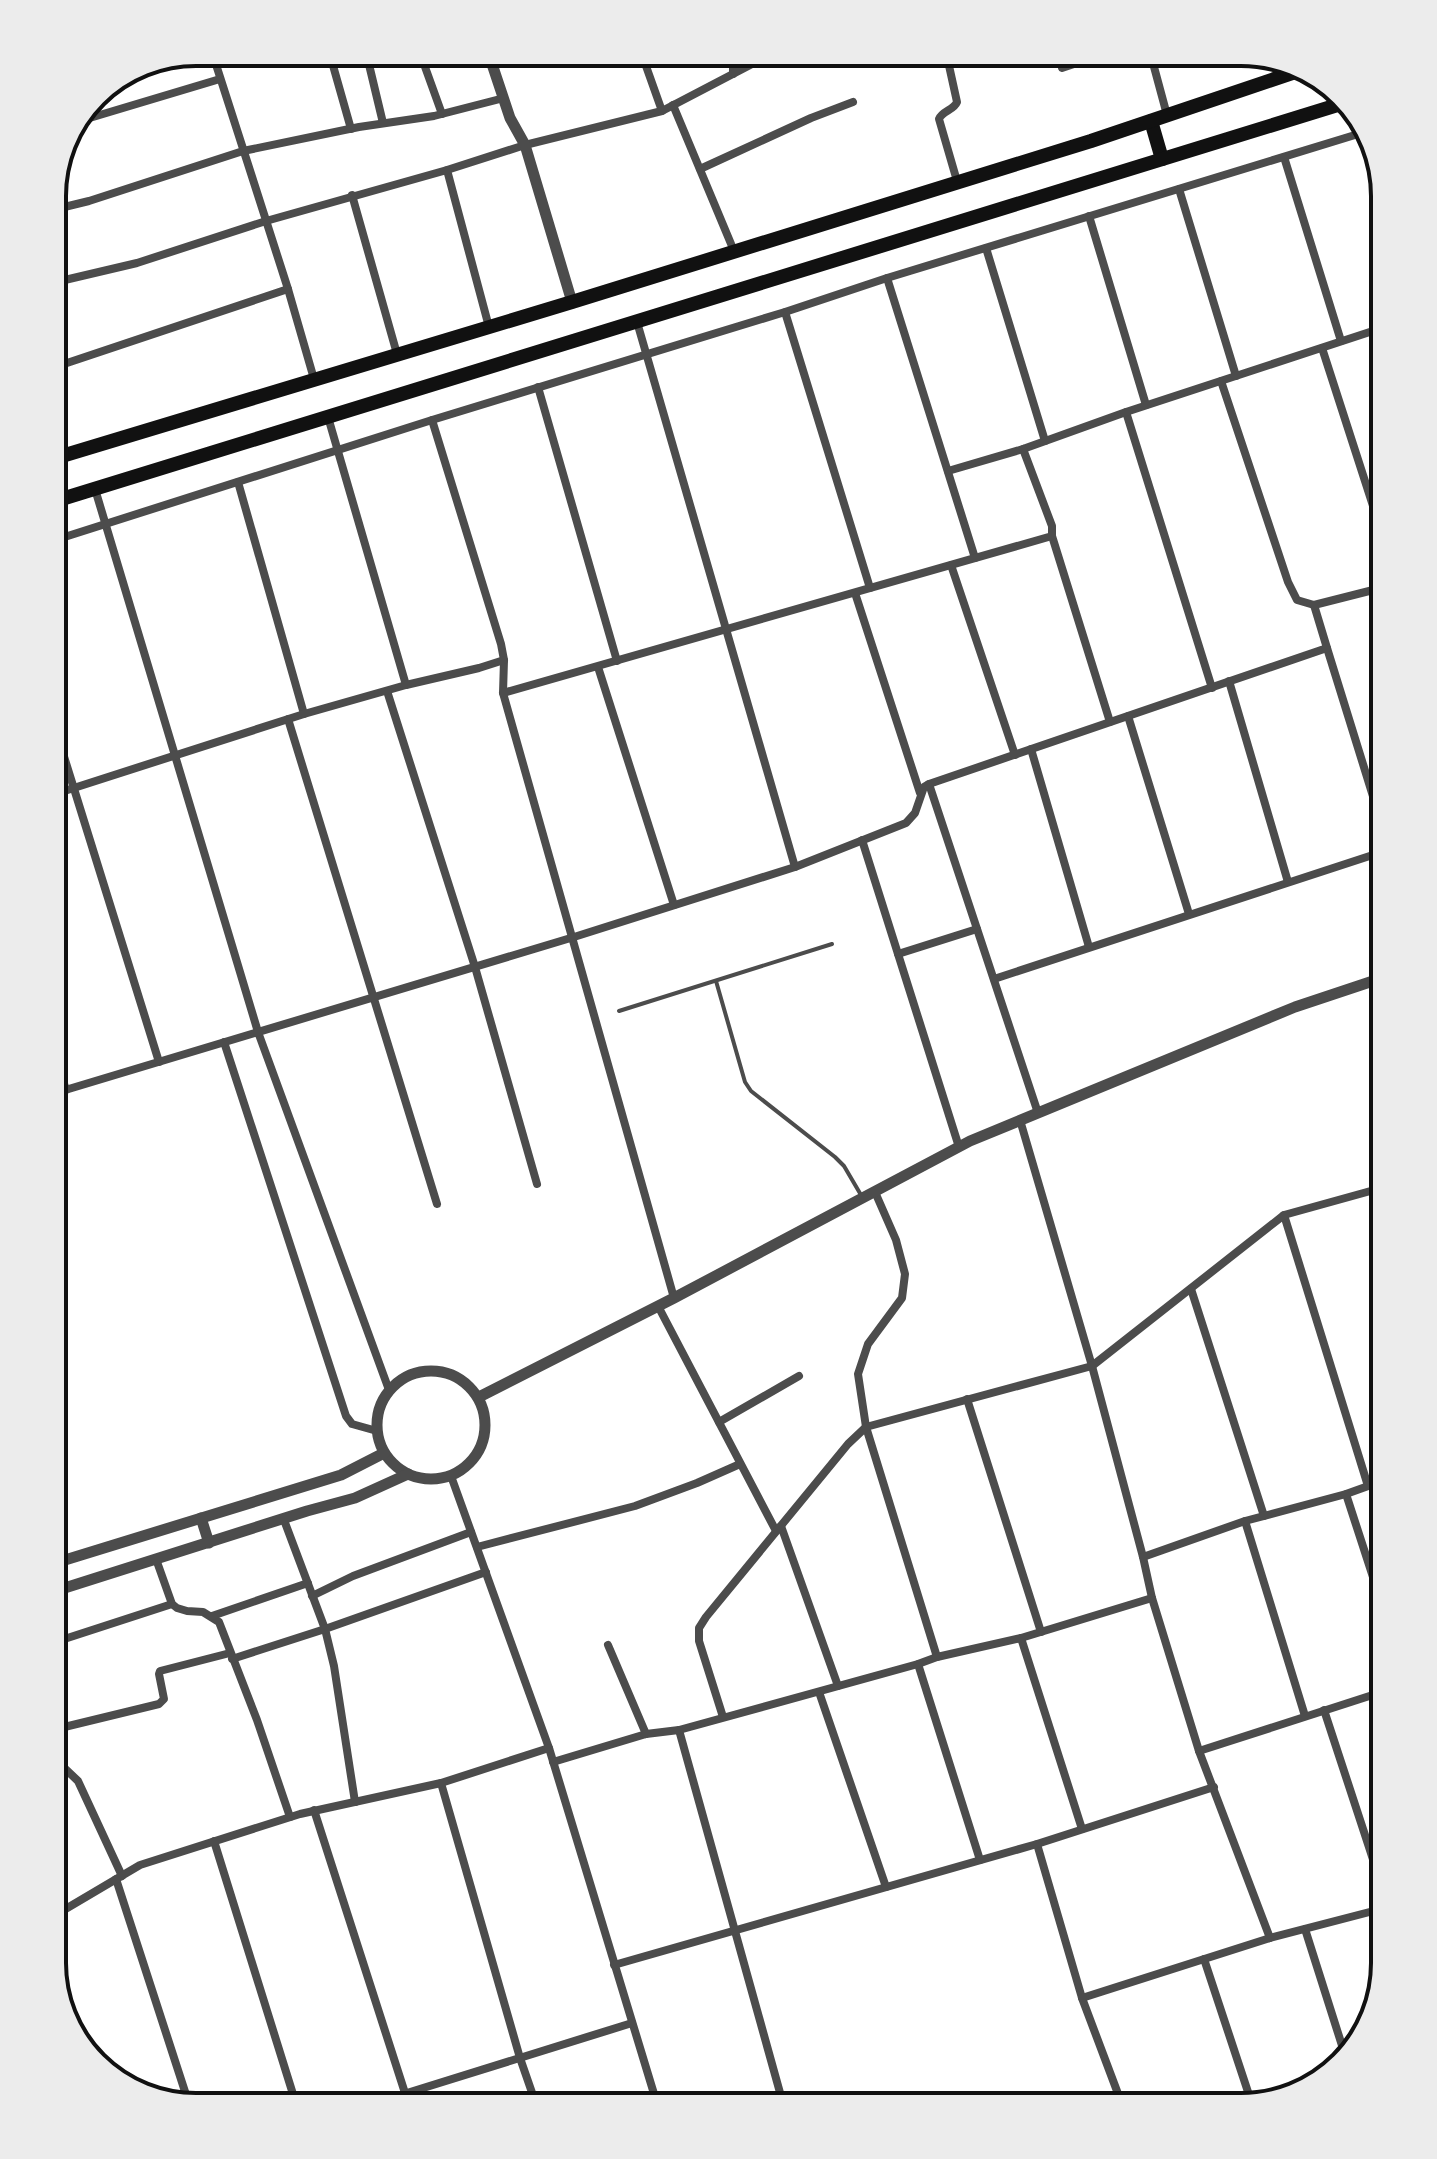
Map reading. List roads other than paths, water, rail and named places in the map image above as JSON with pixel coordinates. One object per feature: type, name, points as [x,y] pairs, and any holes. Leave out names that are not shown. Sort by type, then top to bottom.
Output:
[{"type":"main road","points":[[66,451],[572,302],[1151,121],[1287,75]]},
{"type":"main road","points":[[66,498],[1335,106]]},
{"type":"main road","points":[[1151,121],[1162,159]]},
{"type":"street","points":[[216,66],[314,379]]},
{"type":"street","points":[[333,66],[351,129]]},
{"type":"street","points":[[369,66],[383,123]]},
{"type":"street","points":[[425,66],[442,114]]},
{"type":"street","points":[[493,66],[510,118],[525,145],[572,302]]},
{"type":"street","points":[[646,66],[662,111]]},
{"type":"street","points":[[733,66],[733,74]]},
{"type":"street","points":[[66,280],[137,263],[266,221],[525,145],[662,111],[748,66]]},
{"type":"street","points":[[949,66],[957,102],[939,119],[957,181]]},
{"type":"street","points":[[1062,68],[1068,66]]},
{"type":"street","points":[[1154,66],[1167,115]]},
{"type":"street","points":[[93,117],[220,79]]},
{"type":"street","points":[[66,207],[243,151],[442,114],[504,98]]},
{"type":"street","points":[[700,169],[853,102]]},
{"type":"street","points":[[673,105],[734,251]]},
{"type":"street","points":[[66,537],[887,278],[1356,135]]},
{"type":"street","points":[[1284,157],[1341,341]]},
{"type":"street","points":[[447,170],[489,327]]},
{"type":"street","points":[[1179,189],[1236,376]]},
{"type":"street","points":[[352,195],[397,354]]},
{"type":"street","points":[[1089,216],[1146,405]]},
{"type":"street","points":[[986,248],[1045,441]]},
{"type":"street","points":[[887,278],[975,558]]},
{"type":"street","points":[[66,363],[288,289]]},
{"type":"street","points":[[785,312],[870,588]]},
{"type":"street","points":[[637,322],[795,867]]},
{"type":"street","points":[[948,471],[1023,449],[1371,331]]},
{"type":"street","points":[[1322,348],[1371,500]]},
{"type":"street","points":[[1221,381],[1288,582],[1297,600],[1314,605],[1371,591]]},
{"type":"street","points":[[538,387],[617,661]]},
{"type":"street","points":[[1126,412],[1212,688]]},
{"type":"street","points":[[328,417],[406,685]]},
{"type":"street","points":[[432,420],[501,644],[503,693],[674,1298]]},
{"type":"street","points":[[1023,449],[1052,526],[1052,536],[1110,722]]},
{"type":"street","points":[[238,482],[304,714]]},
{"type":"street","points":[[95,489],[258,1032],[389,1390]]},
{"type":"street","points":[[503,693],[1052,536]]},
{"type":"street","points":[[951,565],[1015,755]]},
{"type":"street","points":[[855,593],[920,793]]},
{"type":"street","points":[[1314,605],[1371,790]]},
{"type":"street","points":[[66,1090],[795,867],[906,823],[915,813],[920,793],[929,784],[1327,648]]},
{"type":"street","points":[[66,791],[304,714],[504,660]]},
{"type":"street","points":[[598,667],[674,905]]},
{"type":"street","points":[[1229,681],[1288,882]]},
{"type":"street","points":[[387,691],[475,967],[537,1184]]},
{"type":"street","points":[[1128,716],[1189,914]]},
{"type":"street","points":[[288,719],[437,1204]]},
{"type":"street","points":[[1031,749],[1089,947]]},
{"type":"street","points":[[66,763],[159,1062]]},
{"type":"street","points":[[929,784],[1038,1113]]},
{"type":"street","points":[[862,840],[959,1147]]},
{"type":"street","points":[[994,979],[1371,856]]},
{"type":"street","points":[[898,954],[977,929]]},
{"type":"street","points":[[479,1397],[959,1147],[1295,1007],[1371,982]]},
{"type":"street","points":[[224,1042],[346,1416],[352,1424],[377,1431]]},
{"type":"street","points":[[1020,1120],[1092,1366],[1152,1598],[1199,1751],[1270,1938]]},
{"type":"street","points":[[723,1717],[699,1641],[699,1628],[848,1444],[866,1427],[1092,1366],[1284,1215],[1371,1191]]},
{"type":"street","points":[[875,1192],[896,1240],[905,1274],[902,1298],[868,1344],[858,1374],[866,1427],[937,1657]]},
{"type":"street","points":[[1284,1215],[1368,1486]]},
{"type":"street","points":[[1191,1289],[1264,1516]]},
{"type":"street","points":[[658,1306],[740,1464],[779,1528],[838,1686]]},
{"type":"street","points":[[435,1370],[461,1378],[479,1397],[487,1427],[476,1457],[451,1476],[429,1479],[408,1474],[384,1453],[377,1431],[379,1410],[389,1390],[410,1374],[435,1370]]},
{"type":"street","points":[[719,1422],[799,1376]]},
{"type":"street","points":[[967,1399],[1041,1632]]},
{"type":"street","points":[[66,1560],[341,1475],[384,1453]]},
{"type":"street","points":[[477,1547],[635,1506],[740,1464]]},
{"type":"street","points":[[66,1588],[355,1498],[408,1474]]},
{"type":"street","points":[[451,1476],[549,1748],[654,2093]]},
{"type":"street","points":[[1143,1557],[1245,1521],[1371,1485]]},
{"type":"street","points":[[1346,1494],[1371,1571]]},
{"type":"street","points":[[201,1518],[209,1543]]},
{"type":"street","points":[[284,1520],[325,1629],[334,1666],[355,1802]]},
{"type":"street","points":[[1245,1521],[1305,1716]]},
{"type":"street","points":[[312,1596],[353,1576],[471,1532]]},
{"type":"street","points":[[156,1559],[172,1604],[177,1608],[203,1612],[219,1622],[290,1817]]},
{"type":"street","points":[[66,1727],[159,1704],[164,1699],[160,1671],[231,1656],[325,1629],[486,1572]]},
{"type":"street","points":[[212,1616],[308,1583]]},
{"type":"street","points":[[553,1762],[646,1734],[679,1730],[937,1657],[1021,1638],[1152,1598]]},
{"type":"street","points":[[66,1638],[172,1604]]},
{"type":"street","points":[[1021,1638],[1082,1829]]},
{"type":"street","points":[[608,1645],[646,1734]]},
{"type":"street","points":[[918,1664],[980,1860]]},
{"type":"street","points":[[819,1692],[886,1887]]},
{"type":"street","points":[[1199,1751],[1371,1695]]},
{"type":"street","points":[[1324,1710],[1371,1853]]},
{"type":"street","points":[[679,1730],[780,2093]]},
{"type":"street","points":[[66,1909],[140,1865],[314,1810],[441,1783],[549,1748]]},
{"type":"street","points":[[66,1770],[78,1781],[119,1877],[186,2093]]},
{"type":"street","points":[[441,1783],[532,2093]]},
{"type":"street","points":[[614,1965],[1037,1844],[1214,1787]]},
{"type":"street","points":[[314,1810],[405,2093],[632,2023]]},
{"type":"street","points":[[214,1841],[293,2093]]},
{"type":"street","points":[[1037,1844],[1082,1998],[1118,2093]]},
{"type":"street","points":[[1082,1998],[1270,1938],[1371,1912]]},
{"type":"street","points":[[1305,1929],[1342,2045]]},
{"type":"street","points":[[1204,1959],[1248,2093]]},
{"type":"lane","points":[[619,1011],[832,944]]},
{"type":"lane","points":[[716,981],[745,1082],[751,1091],[835,1157],[863,1198]]}]
